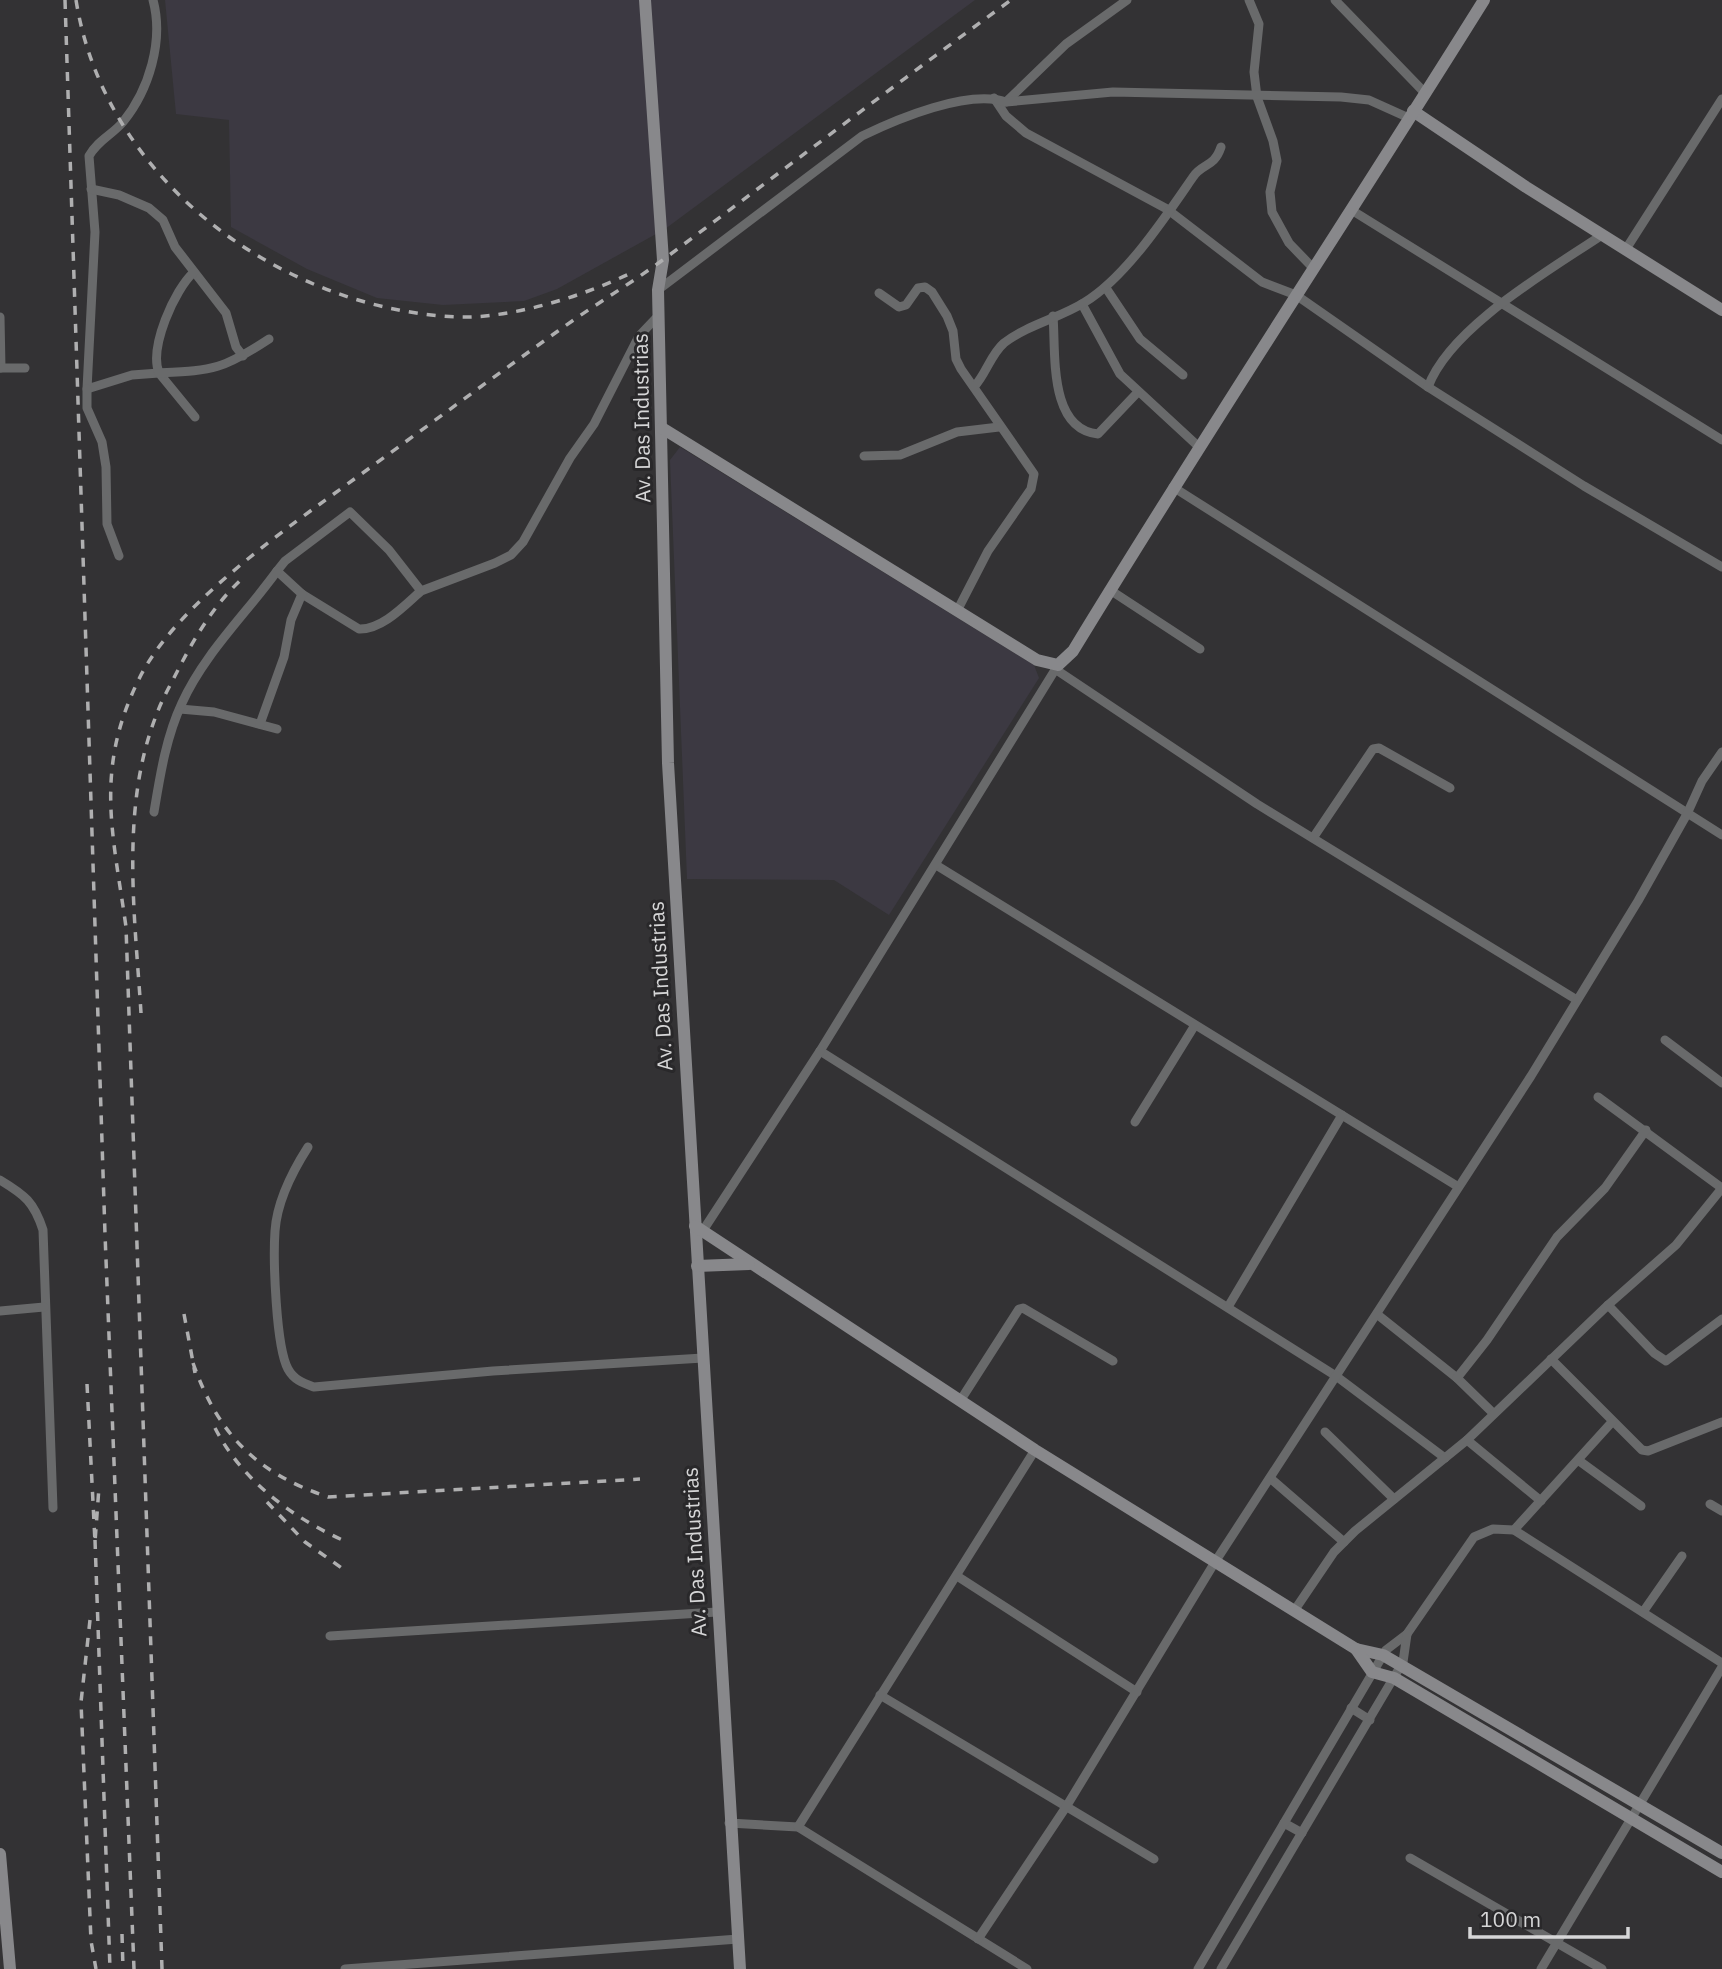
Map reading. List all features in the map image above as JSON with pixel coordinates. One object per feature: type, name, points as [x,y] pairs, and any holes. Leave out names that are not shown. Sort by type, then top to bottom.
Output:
[{"type":"street","points":[[118,556],[107,524],[106,467],[102,442],[87,408],[95,232],[89,156],[95,145],[121,124],[141,94],[154,60],[156,11],[153,0]]},
{"type":"street","name":"Av. Das Industrias","points":[[645,0],[663,257],[657,290],[663,428],[668,763],[698,1229],[697,1266],[729,1823],[740,1969]]},
{"type":"street","points":[[1006,102],[1066,44],[1127,0]]},
{"type":"street","points":[[1249,0],[1259,24],[1254,72],[1257,97],[1273,141],[1277,161],[1270,192],[1272,212],[1289,243],[1314,269]]},
{"type":"street","points":[[1335,0],[1424,92]]},
{"type":"street","points":[[1484,0],[1424,92],[1353,211],[1173,487],[1073,652],[1056,667],[820,1051],[698,1229],[1035,1450],[1356,1649],[1383,1655],[1722,1853]]},
{"type":"street","points":[[657,290],[862,136],[889,123],[968,100],[994,98],[1006,102],[1113,92],[1257,97],[1341,96],[1369,100],[1411,114],[1722,310]]},
{"type":"street","points":[[994,98],[1006,116],[1026,133],[1167,209],[1262,282],[1296,295],[1428,387],[1584,486],[1722,567]]},
{"type":"street","points":[[1626,249],[1722,99]]},
{"type":"street","points":[[974,387],[1003,344],[1053,316],[1082,304],[1106,288],[1167,209],[1182,196],[1193,176],[1217,158],[1221,147]]},
{"type":"street","points":[[91,189],[119,195],[149,208],[163,220],[176,247],[226,313],[236,347],[243,356]]},
{"type":"street","points":[[1353,211],[1722,440]]},
{"type":"street","points":[[1428,387],[1442,360],[1501,304],[1602,235]]},
{"type":"street","points":[[194,272],[174,296],[155,355],[159,373],[195,417]]},
{"type":"street","points":[[879,293],[899,307],[906,305],[918,288],[928,288],[947,316],[953,331],[956,359],[999,427],[1029,466],[1035,481],[988,551],[957,611]]},
{"type":"street","points":[[1106,288],[1140,339],[1183,375]]},
{"type":"street","points":[[1082,304],[1111,362],[1138,393],[1199,446]]},
{"type":"street","points":[[277,571],[302,594],[359,629],[368,629],[421,591],[511,555],[523,542],[570,458],[604,407],[639,335],[659,315]]},
{"type":"street","points":[[1053,316],[1059,395],[1071,419],[1089,433],[1098,434],[1138,393]]},
{"type":"street","points":[[0,317],[1,368],[25,368]]},
{"type":"street","points":[[87,388],[132,375],[207,372],[243,356],[269,339]]},
{"type":"street","points":[[864,456],[901,455],[957,432],[999,427]]},
{"type":"street","points":[[663,428],[1037,660],[1056,667],[1313,838],[1577,1000]]},
{"type":"street","points":[[1173,487],[1722,835]]},
{"type":"street","points":[[154,813],[166,748],[180,709],[220,644],[285,561],[350,512],[389,550],[421,591]]},
{"type":"street","points":[[1110,590],[1200,649]]},
{"type":"street","points":[[260,724],[284,657],[291,620],[302,594]]},
{"type":"street","points":[[180,709],[214,712],[277,729]]},
{"type":"street","points":[[1313,838],[1373,749],[1379,748],[1450,788]]},
{"type":"street","points":[[978,1939],[1066,1807],[1215,1562],[1378,1315],[1457,1186],[1577,1000],[1687,814],[1702,781],[1722,752]]},
{"type":"street","points":[[936,865],[1457,1186]]},
{"type":"street","points":[[1135,1122],[1195,1025]]},
{"type":"street","points":[[1665,1040],[1722,1083]]},
{"type":"street","points":[[820,1051],[1336,1376],[1445,1458]]},
{"type":"street","points":[[1294,1611],[1344,1542],[1467,1440],[1608,1305],[1676,1245],[1722,1188],[1598,1097]]},
{"type":"street","points":[[1228,1307],[1342,1115]]},
{"type":"street","points":[[1457,1378],[1487,1340],[1557,1237],[1605,1188],[1646,1130]]},
{"type":"street","points":[[308,1147],[285,1188],[275,1230],[280,1351],[289,1372],[299,1381],[314,1387],[493,1371],[703,1359]]},
{"type":"street","points":[[0,1180],[21,1192],[36,1208],[43,1230],[53,1508]]},
{"type":"street","points":[[697,1266],[750,1264]]},
{"type":"street","points":[[1608,1305],[1660,1359],[1666,1361],[1722,1319]]},
{"type":"street","points":[[0,1311],[44,1307]]},
{"type":"street","points":[[960,1401],[1018,1309],[1023,1308],[1113,1361]]},
{"type":"street","points":[[1378,1315],[1457,1378],[1493,1413]]},
{"type":"street","points":[[1551,1359],[1634,1443],[1648,1451],[1722,1422]]},
{"type":"street","points":[[1514,1530],[1612,1422]]},
{"type":"street","points":[[1325,1432],[1394,1499]]},
{"type":"street","points":[[1467,1440],[1541,1501]]},
{"type":"street","points":[[797,1827],[1035,1450]]},
{"type":"street","points":[[1577,1461],[1641,1506]]},
{"type":"street","points":[[1270,1478],[1344,1542]]},
{"type":"street","points":[[1710,1504],[1722,1511]]},
{"type":"street","points":[[1198,1969],[1383,1655],[1407,1634],[1474,1537],[1493,1529],[1514,1530],[1722,1665],[1541,1969]]},
{"type":"street","points":[[1643,1612],[1682,1556]]},
{"type":"street","points":[[957,1576],[1137,1692]]},
{"type":"street","points":[[330,1636],[717,1612]]},
{"type":"street","points":[[1222,1969],[1401,1666],[1407,1655],[1407,1634]]},
{"type":"street","points":[[1356,1649],[1372,1672],[1394,1678],[1722,1872]]},
{"type":"street","points":[[880,1695],[1154,1859]]},
{"type":"street","points":[[1351,1708],[1370,1720]]},
{"type":"street","points":[[729,1823],[797,1827],[1027,1969]]},
{"type":"street","points":[[1284,1823],[1302,1833]]},
{"type":"street","points":[[0,1854],[4,1942],[10,1969]]},
{"type":"street","points":[[1410,1858],[1602,1969]]},
{"type":"street","points":[[345,1969],[738,1940]]},
{"type":"shaded area","points":[[165,0],[975,0],[665,229],[557,289],[524,301],[443,305],[377,298],[307,269],[231,227],[229,120],[176,114]]},
{"type":"shaded area","points":[[680,447],[1034,665],[1039,678],[889,915],[834,880],[687,879],[670,460]]},
{"type":"railway","points":[[65,0],[105,1234],[134,1969]]},
{"type":"railway","points":[[76,0],[90,57],[114,110],[146,158],[185,201],[230,238],[280,268],[333,292],[389,308],[455,317],[494,315],[546,304],[631,273]]},
{"type":"railway","points":[[162,1969],[126,927],[111,802],[116,743],[139,679],[156,651],[178,624],[205,596],[265,545],[532,349],[660,262],[1011,0]]},
{"type":"railway","points":[[141,1013],[133,863],[134,825],[145,751],[161,704],[192,643],[216,608],[244,577]]},
{"type":"railway","points":[[184,1314],[195,1373]]},
{"type":"railway","points":[[193,1363],[215,1411],[243,1448],[280,1476],[328,1497],[640,1479]]},
{"type":"railway","points":[[87,1384],[95,1542],[99,1487]]},
{"type":"railway","points":[[215,1428],[240,1465],[271,1496],[308,1522],[347,1542]]},
{"type":"railway","points":[[267,1502],[305,1542],[346,1571]]},
{"type":"railway","points":[[95,1540],[110,1969]]},
{"type":"railway","points":[[90,1620],[81,1702],[91,1941],[96,1969]]},
{"type":"railway","points":[[122,1934],[123,1969]]}]
